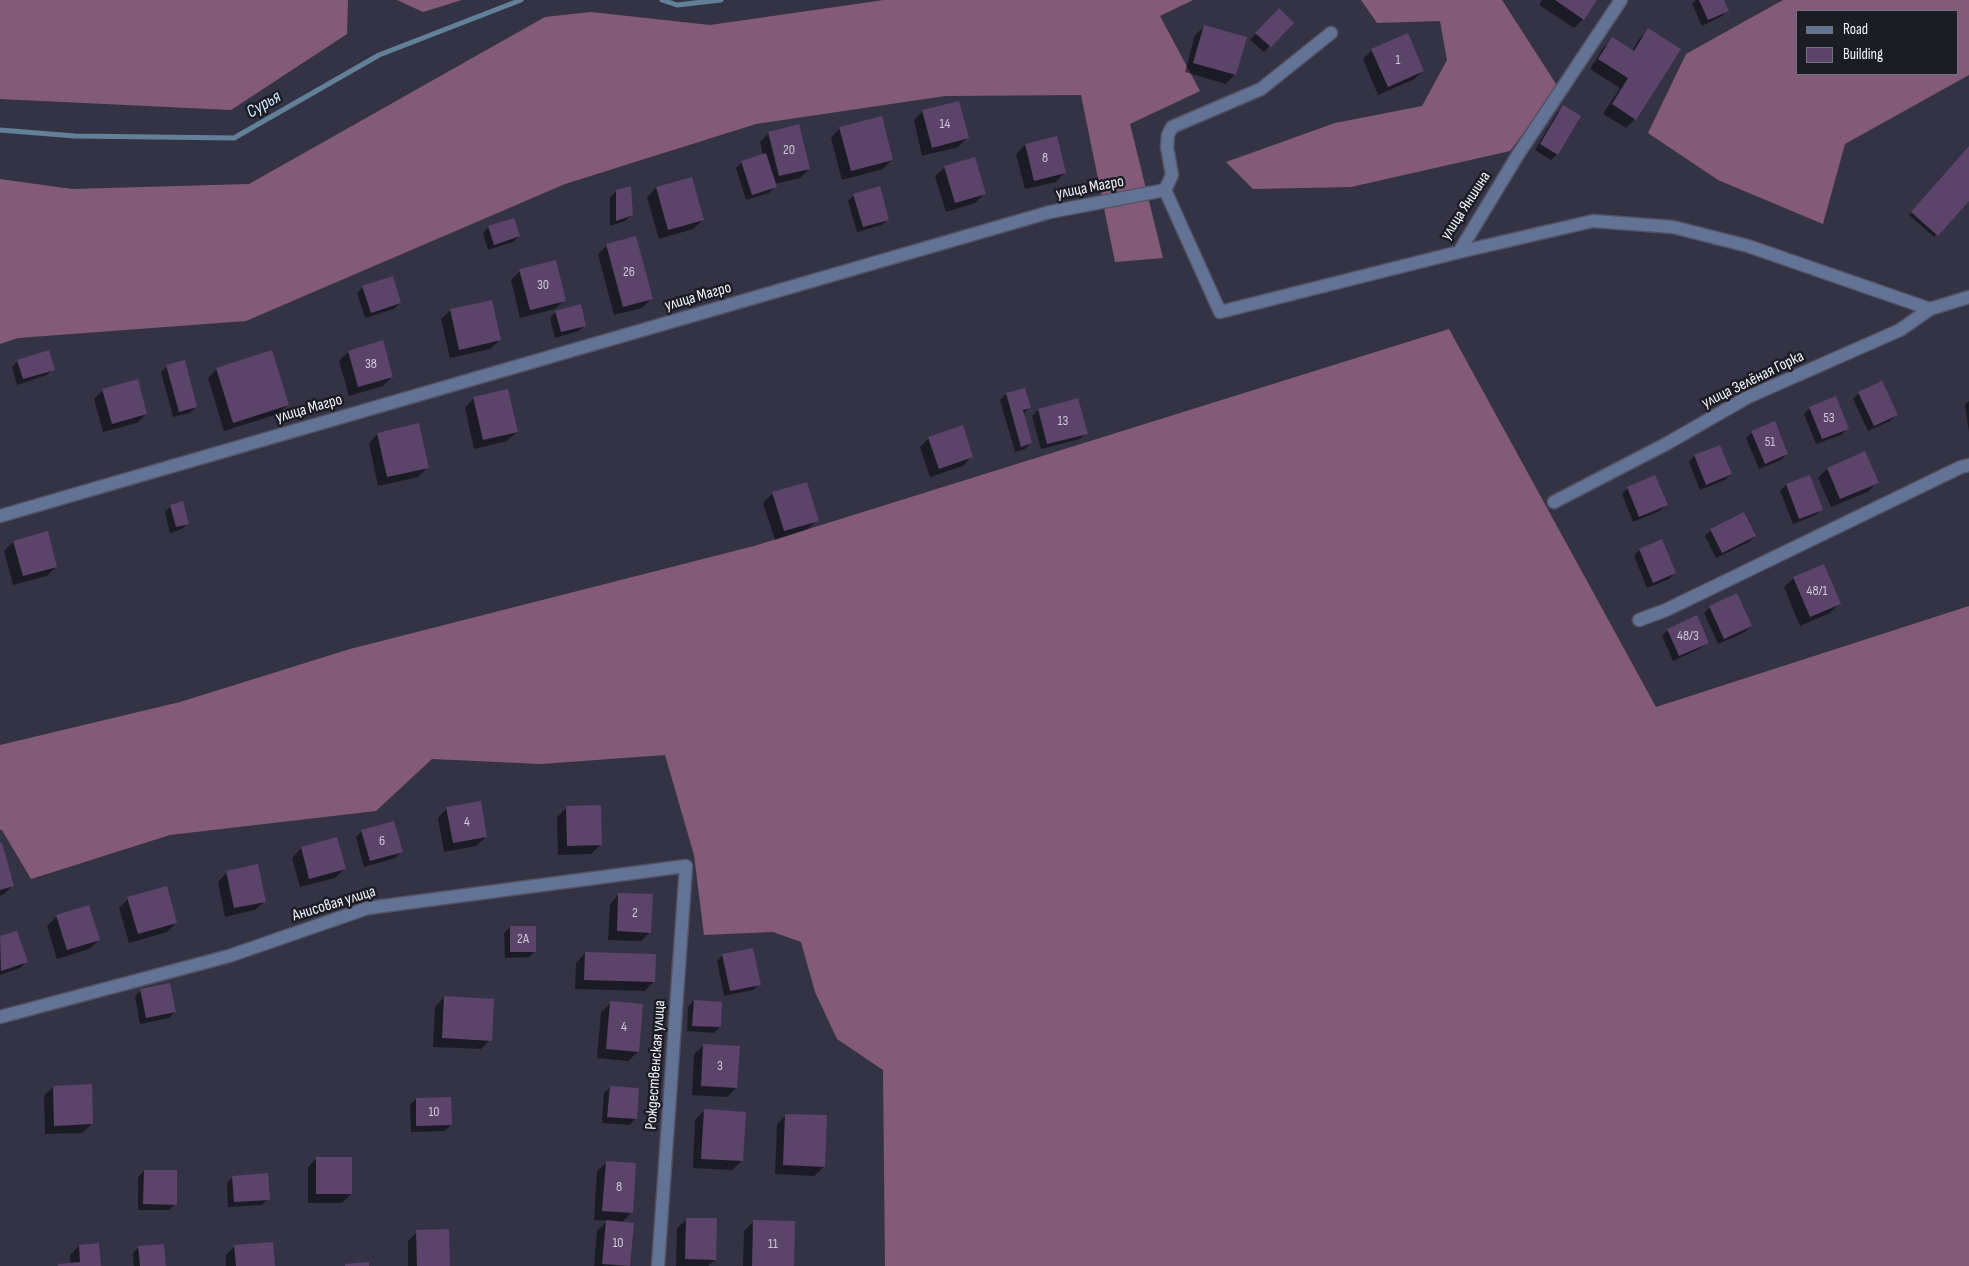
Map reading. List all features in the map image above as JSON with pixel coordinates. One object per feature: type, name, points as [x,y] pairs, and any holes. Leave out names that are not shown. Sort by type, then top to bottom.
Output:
[{"type":"street","name":"улица Яншина","points":[[1165,190],[1220,312],[1459,252],[1518,153],[1621,0]]},
{"type":"street","points":[[1165,190],[1172,175],[1167,148],[1168,135],[1172,127],[1262,89],[1331,33]]},
{"type":"street","name":"улица Магро","points":[[0,516],[1050,212],[1165,190]]},
{"type":"street","points":[[1459,252],[1593,221],[1674,227],[1748,246],[1930,309]]},
{"type":"street","name":"улица Зелёная Горка","points":[[1554,502],[1666,444],[1748,397],[1900,330],[1930,309],[1969,297]]},
{"type":"street","points":[[1639,620],[1666,610],[1961,467],[1969,465]]},
{"type":"street","name":"Анисовая улица","points":[[0,1017],[229,956],[368,908],[686,866]]},
{"type":"street","name":"Рождественская улица","points":[[658,1266],[686,866]]},
{"type":"shaded area","points":[[0,0],[348,0],[347,34],[231,110],[0,99]]},
{"type":"shaded area","points":[[397,0],[462,0],[423,12]]},
{"type":"shaded area","points":[[884,0],[1193,0],[1160,16],[1200,91],[1130,124],[1163,258],[1115,262],[1081,95],[945,96],[756,124],[565,184],[246,321],[18,338],[0,344],[0,179],[72,189],[249,184],[545,17],[591,12],[710,25]]},
{"type":"shaded area","points":[[1361,0],[1502,0],[1558,87],[1510,151],[1351,187],[1253,189],[1226,162],[1335,123],[1422,106],[1447,60],[1440,21],[1377,23]]},
{"type":"shaded area","points":[[1783,0],[1969,0],[1969,75],[1845,144],[1823,224],[1718,180],[1648,133],[1686,54]]},
{"type":"shaded area","points":[[1449,329],[1656,707],[1969,606],[1969,1266],[885,1266],[883,1070],[837,1039],[815,992],[801,942],[773,932],[704,935],[694,855],[665,755],[541,764],[432,759],[376,811],[170,835],[31,879],[2,830],[0,830],[0,745],[180,702],[350,649],[754,546]]},
{"type":"building","points":[[1555,0],[1597,0],[1584,20]]},
{"type":"building","points":[[1699,0],[1724,0],[1729,11],[1708,20]]},
{"type":"building","points":[[1279,8],[1294,23],[1271,47],[1255,33]]},
{"type":"building","points":[[1204,25],[1247,37],[1236,75],[1193,63]]},
{"type":"building","points":[[1648,28],[1681,49],[1636,120],[1612,104],[1628,78],[1598,59],[1612,37],[1634,51]]},
{"type":"building","points":[[1408,33],[1424,71],[1388,87],[1371,49]]},
{"type":"building","points":[[959,101],[969,138],[932,148],[922,110]]},
{"type":"building","points":[[1563,105],[1581,116],[1558,155],[1540,144]]},
{"type":"building","points":[[882,116],[893,160],[851,171],[839,127]]},
{"type":"building","points":[[799,124],[810,169],[779,176],[768,132]]},
{"type":"building","points":[[1057,136],[1066,173],[1034,181],[1025,144]]},
{"type":"building","points":[[1969,146],[1969,201],[1938,236],[1911,212]]},
{"type":"building","points":[[766,153],[777,187],[752,195],[741,161]]},
{"type":"building","points":[[975,157],[986,194],[955,203],[944,166]]},
{"type":"building","points":[[692,177],[704,220],[668,230],[656,187]]},
{"type":"building","points":[[631,186],[633,215],[616,221],[616,190]]},
{"type":"building","points":[[880,186],[889,220],[863,227],[853,194]]},
{"type":"building","points":[[514,218],[520,236],[494,245],[488,226]]},
{"type":"building","points":[[636,236],[653,299],[623,307],[606,244]]},
{"type":"building","points":[[556,260],[566,301],[530,310],[519,269]]},
{"type":"building","points":[[393,276],[401,303],[371,313],[362,286]]},
{"type":"building","points":[[492,300],[501,340],[459,350],[450,309]]},
{"type":"building","points":[[581,304],[586,326],[561,332],[555,311]]},
{"type":"building","points":[[383,340],[393,377],[358,387],[348,351]]},
{"type":"building","points":[[49,350],[55,370],[23,379],[17,360]]},
{"type":"building","points":[[272,350],[289,405],[233,423],[216,368]]},
{"type":"building","points":[[185,360],[197,407],[179,412],[166,365]]},
{"type":"building","points":[[138,379],[147,414],[112,424],[102,389]]},
{"type":"building","points":[[1882,381],[1898,415],[1874,426],[1858,392]]},
{"type":"building","points":[[1025,388],[1031,408],[1023,410],[1032,443],[1021,447],[1006,393]]},
{"type":"building","points":[[508,389],[518,432],[483,440],[473,397]]},
{"type":"building","points":[[1836,396],[1849,429],[1822,439],[1809,407]]},
{"type":"building","points":[[1078,398],[1088,434],[1047,444],[1038,409]]},
{"type":"building","points":[[1775,421],[1788,454],[1765,464],[1751,431]]},
{"type":"building","points":[[419,423],[429,468],[387,477],[377,433]]},
{"type":"building","points":[[963,425],[973,457],[939,469],[928,437]]},
{"type":"building","points":[[1720,445],[1732,474],[1706,485],[1694,455]]},
{"type":"building","points":[[1865,451],[1879,483],[1840,499],[1827,468]]},
{"type":"building","points":[[1655,475],[1668,505],[1639,517],[1627,487]]},
{"type":"building","points":[[1810,475],[1823,510],[1799,519],[1786,484]]},
{"type":"building","points":[[807,482],[819,521],[784,531],[772,492]]},
{"type":"building","points":[[183,501],[189,524],[176,527],[170,505]]},
{"type":"building","points":[[1744,512],[1756,536],[1722,553],[1710,529]]},
{"type":"building","points":[[48,531],[57,567],[23,576],[13,541]]},
{"type":"building","points":[[1662,539],[1676,573],[1653,583],[1639,549]]},
{"type":"building","points":[[1824,564],[1841,604],[1810,617],[1793,577]]},
{"type":"building","points":[[1737,593],[1752,626],[1724,639],[1709,606]]},
{"type":"building","points":[[1697,615],[1709,643],[1679,656],[1667,629]]},
{"type":"building","points":[[481,801],[487,837],[453,843],[446,807]]},
{"type":"building","points":[[601,805],[602,845],[567,846],[566,806]]},
{"type":"building","points":[[394,821],[403,852],[370,861],[361,830]]},
{"type":"building","points":[[337,837],[346,869],[309,879],[301,847]]},
{"type":"building","points":[[0,843],[2,843],[14,886],[0,890]]},
{"type":"building","points":[[258,864],[266,902],[234,908],[226,871]]},
{"type":"building","points":[[167,886],[177,923],[138,934],[127,897]]},
{"type":"building","points":[[618,893],[653,894],[651,933],[617,931]]},
{"type":"building","points":[[89,905],[100,940],[67,950],[56,915]]},
{"type":"building","points":[[510,926],[536,926],[536,952],[510,952]]},
{"type":"building","points":[[17,931],[28,962],[1,971],[0,936]]},
{"type":"building","points":[[753,948],[761,985],[730,991],[722,954]]},
{"type":"building","points":[[585,952],[656,954],[655,982],[584,980]]},
{"type":"building","points":[[170,983],[176,1012],[146,1018],[140,989]]},
{"type":"building","points":[[444,996],[494,999],[492,1041],[442,1038]]},
{"type":"building","points":[[694,1000],[722,1002],[721,1027],[692,1026]]},
{"type":"building","points":[[610,1001],[643,1004],[639,1052],[606,1049]]},
{"type":"building","points":[[703,1044],[740,1046],[737,1088],[701,1086]]},
{"type":"building","points":[[92,1084],[93,1124],[54,1126],[53,1086]]},
{"type":"building","points":[[610,1086],[639,1088],[637,1119],[607,1117]]},
{"type":"building","points":[[451,1097],[452,1125],[416,1126],[416,1098]]},
{"type":"building","points":[[704,1109],[746,1112],[743,1161],[701,1159]]},
{"type":"building","points":[[785,1114],[827,1115],[825,1167],[783,1165]]},
{"type":"building","points":[[316,1157],[352,1157],[352,1194],[316,1194]]},
{"type":"building","points":[[606,1161],[636,1163],[633,1213],[602,1211]]},
{"type":"building","points":[[144,1170],[177,1170],[177,1205],[143,1204]]},
{"type":"building","points":[[268,1173],[270,1200],[234,1202],[232,1176]]},
{"type":"building","points":[[686,1218],[717,1218],[716,1260],[685,1259]]},
{"type":"building","points":[[606,1220],[634,1223],[630,1266],[602,1264]]},
{"type":"building","points":[[753,1220],[795,1221],[794,1266],[752,1266]]},
{"type":"building","points":[[449,1229],[450,1266],[417,1266],[416,1230]]},
{"type":"building","points":[[273,1242],[275,1266],[236,1266],[234,1245]]},
{"type":"building","points":[[99,1243],[101,1266],[58,1266],[58,1264],[80,1262],[79,1245]]},
{"type":"building","points":[[164,1244],[166,1266],[140,1266],[138,1246]]},
{"type":"building","points":[[369,1262],[369,1266],[345,1266],[345,1264]]},
{"type":"waterway","name":"Сурья","points":[[0,130],[75,136],[234,138],[379,55],[521,0]]},
{"type":"waterway","name":"Сурья","points":[[662,0],[677,5],[721,0]]}]
